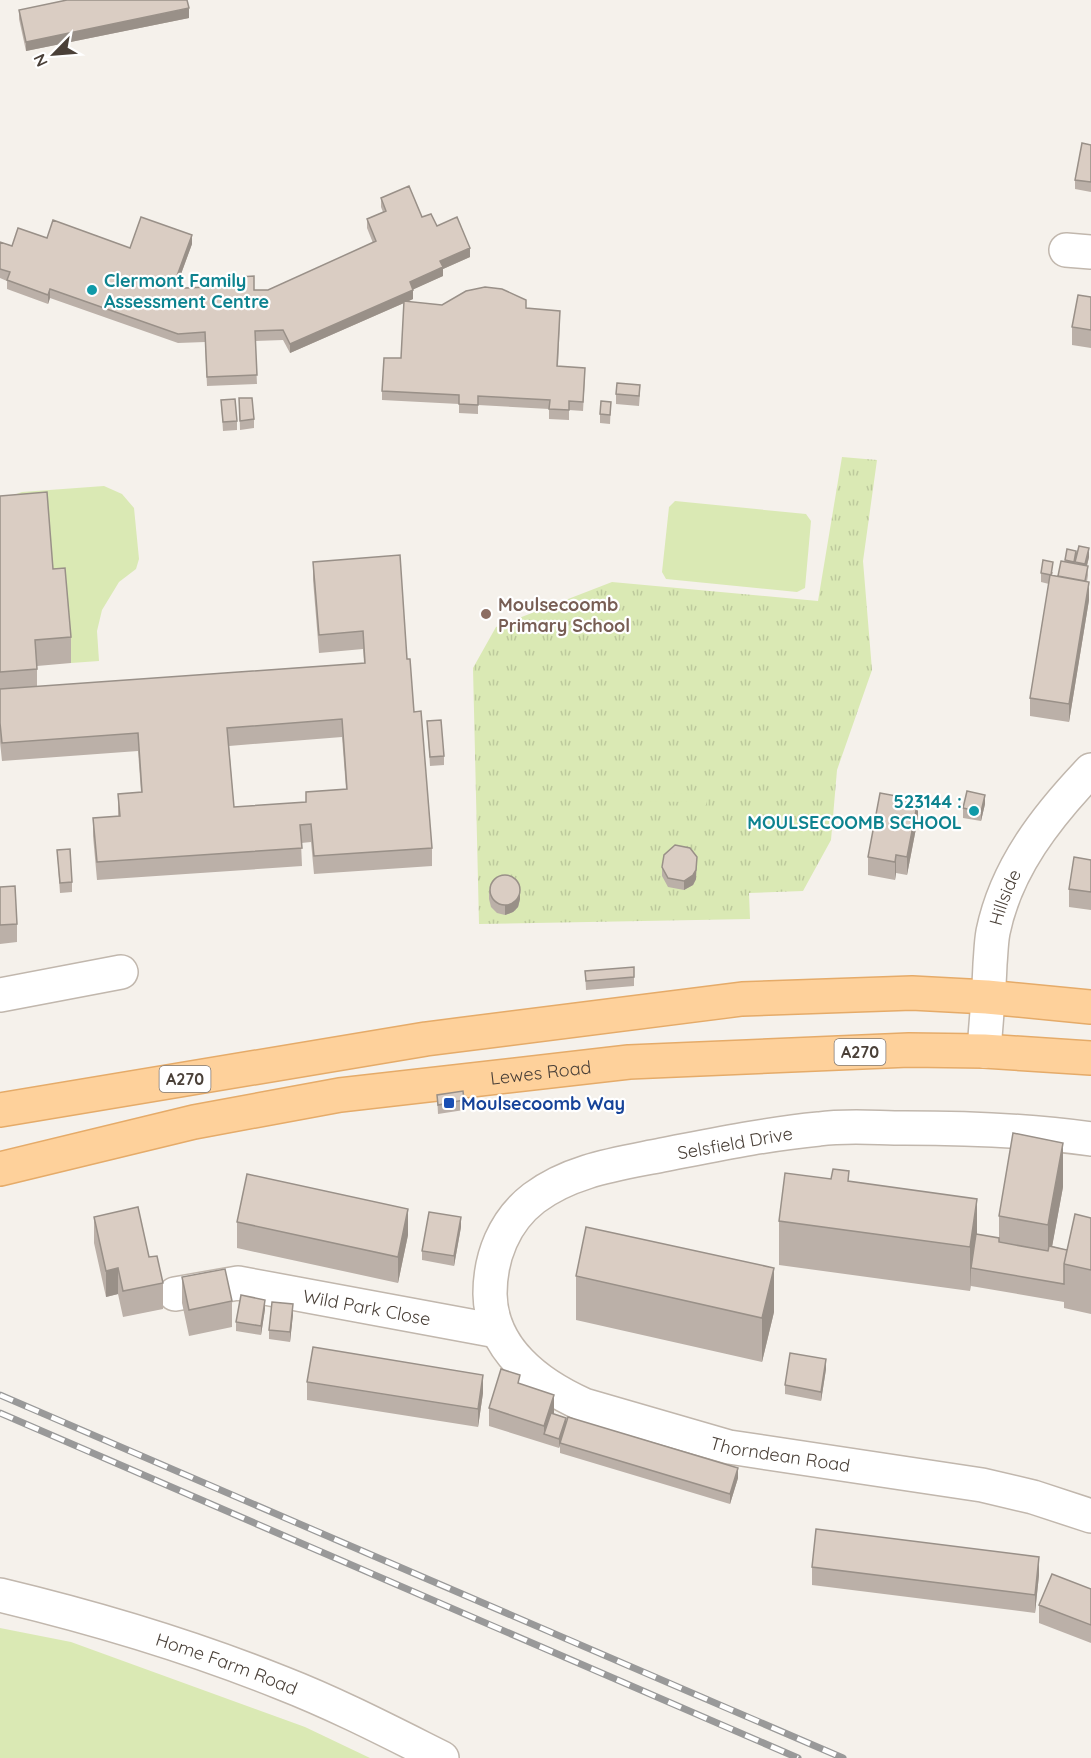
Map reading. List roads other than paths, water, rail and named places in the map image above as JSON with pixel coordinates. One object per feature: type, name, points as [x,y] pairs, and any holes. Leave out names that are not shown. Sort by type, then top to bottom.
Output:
[{"type":"main road","name":"A270","points":[[0,1110],[426,1039],[742,999],[912,993],[987,997],[1091,1007]]},
{"type":"main road","name":"Lewes Road","points":[[0,1169],[194,1122],[340,1095],[629,1062],[909,1050],[984,1051],[1091,1058]]},
{"type":"street","name":"Hillside","points":[[984,1051],[993,931],[999,909],[1024,852],[1039,829],[1091,770]]},
{"type":"street","points":[[0,996],[121,972]]},
{"type":"street","name":"Selsfield Drive","points":[[497,1331],[491,1307],[491,1272],[503,1234],[524,1206],[570,1177],[602,1167],[712,1145],[820,1128],[997,1129],[1091,1139]]},
{"type":"street","name":"Wild Park Close","points":[[175,1294],[238,1282],[497,1331]]},
{"type":"street","name":"Thorndean Road","points":[[497,1331],[503,1342],[525,1366],[562,1396],[631,1420],[738,1449],[982,1485],[1033,1497],[1091,1516]]},
{"type":"street","name":"Home Farm Road","points":[[0,1595],[150,1636],[216,1658],[283,1683],[442,1758]]},
{"type":"railway","points":[[0,1395],[843,1758]]},
{"type":"railway","points":[[0,1413],[798,1758]]},
{"type":"place","name":"Clermont Family Assessment Centre","points":[[92,290]]},
{"type":"place","name":"Moulsecoomb Primary School","points":[[486,614]]},
{"type":"place","name":"523144 : MOULSECOOMB SCHOOL","points":[[974,811]]},
{"type":"place","name":"Moulsecoomb Way","points":[[449,1103]]}]
